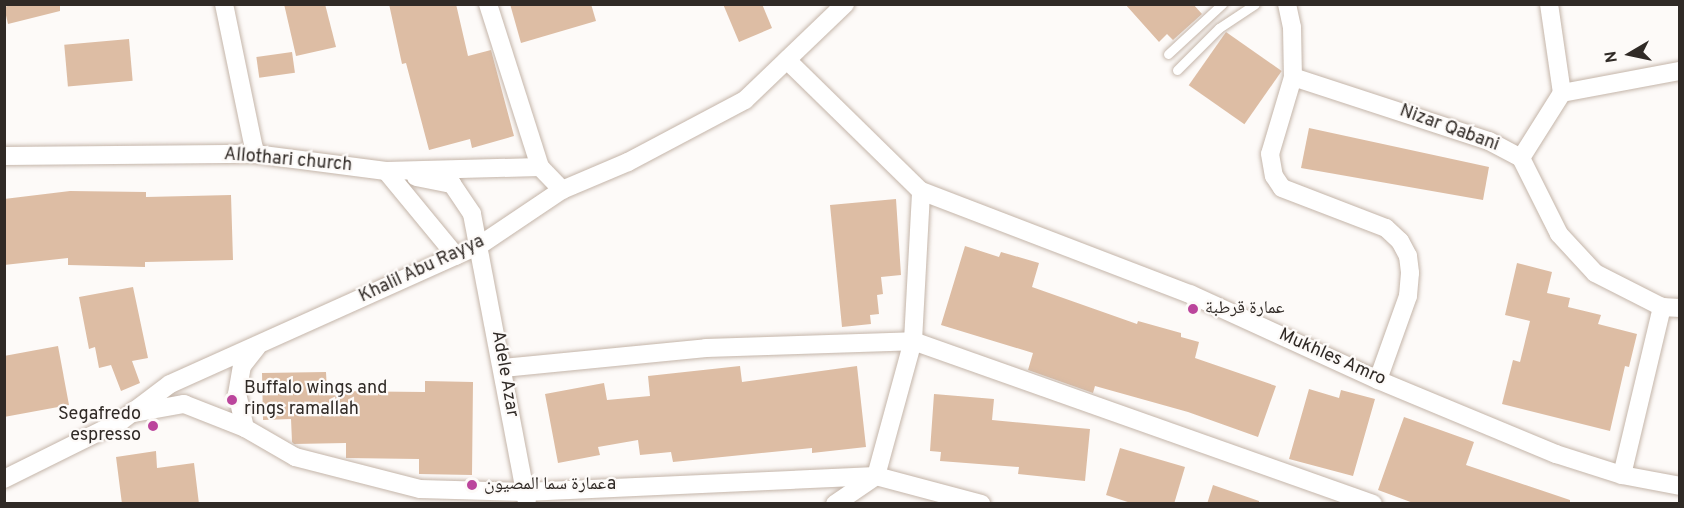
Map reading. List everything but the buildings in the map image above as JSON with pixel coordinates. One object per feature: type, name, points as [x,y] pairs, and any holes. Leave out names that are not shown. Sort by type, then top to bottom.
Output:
[{"type":"street","points":[[224,4],[255,154]]},
{"type":"street","points":[[488,4],[540,167],[562,190]]},
{"type":"street","name":"Khalil Abu Rayya","points":[[4,479],[121,422],[170,384],[480,245],[562,190],[628,162],[744,100],[845,4]]},
{"type":"street","points":[[1287,4],[1292,27],[1293,76],[1270,154],[1274,176],[1282,188],[1386,228],[1400,241],[1408,256],[1410,273],[1408,297],[1378,380]]},
{"type":"street","points":[[1521,158],[1562,93],[1550,4]]},
{"type":"street","points":[[787,60],[921,191],[913,341],[876,476],[835,504]]},
{"type":"street","points":[[1562,93],[1680,71]]},
{"type":"street","name":"Nizar Qabani","points":[[1293,76],[1489,141],[1521,158],[1559,234],[1595,273],[1671,307]]},
{"type":"street","name":"Allothari church","points":[[4,156],[255,154],[386,171],[540,167]]},
{"type":"street","points":[[386,171],[456,256]]},
{"type":"street","name":"Adele Azar","points":[[386,171],[452,184],[472,214],[480,245],[526,498]]},
{"type":"street","name":"Mukhles Amro","points":[[921,191],[1190,294],[1378,380],[1556,454],[1622,475],[1680,486]]},
{"type":"street","points":[[1622,475],[1671,307]]},
{"type":"street","points":[[503,368],[706,348],[913,341],[1373,504]]},
{"type":"street","points":[[245,428],[237,394],[242,366],[259,344]]},
{"type":"street","points":[[130,414],[184,404],[245,428],[295,457],[420,489],[526,498],[876,476],[981,504]]},
{"type":"lane","points":[[1168,54],[1222,4]]},
{"type":"lane","points":[[1177,70],[1219,28],[1255,4]]},
{"type":"place","name":"عمارة قرطبة","points":[[1193,309]]},
{"type":"place","name":"Buffalo wings and rings ramallah","points":[[232,400]]},
{"type":"place","name":"Segafredo espresso","points":[[153,426]]},
{"type":"place","name":"عمارة سما المصيونa","points":[[472,485]]}]
